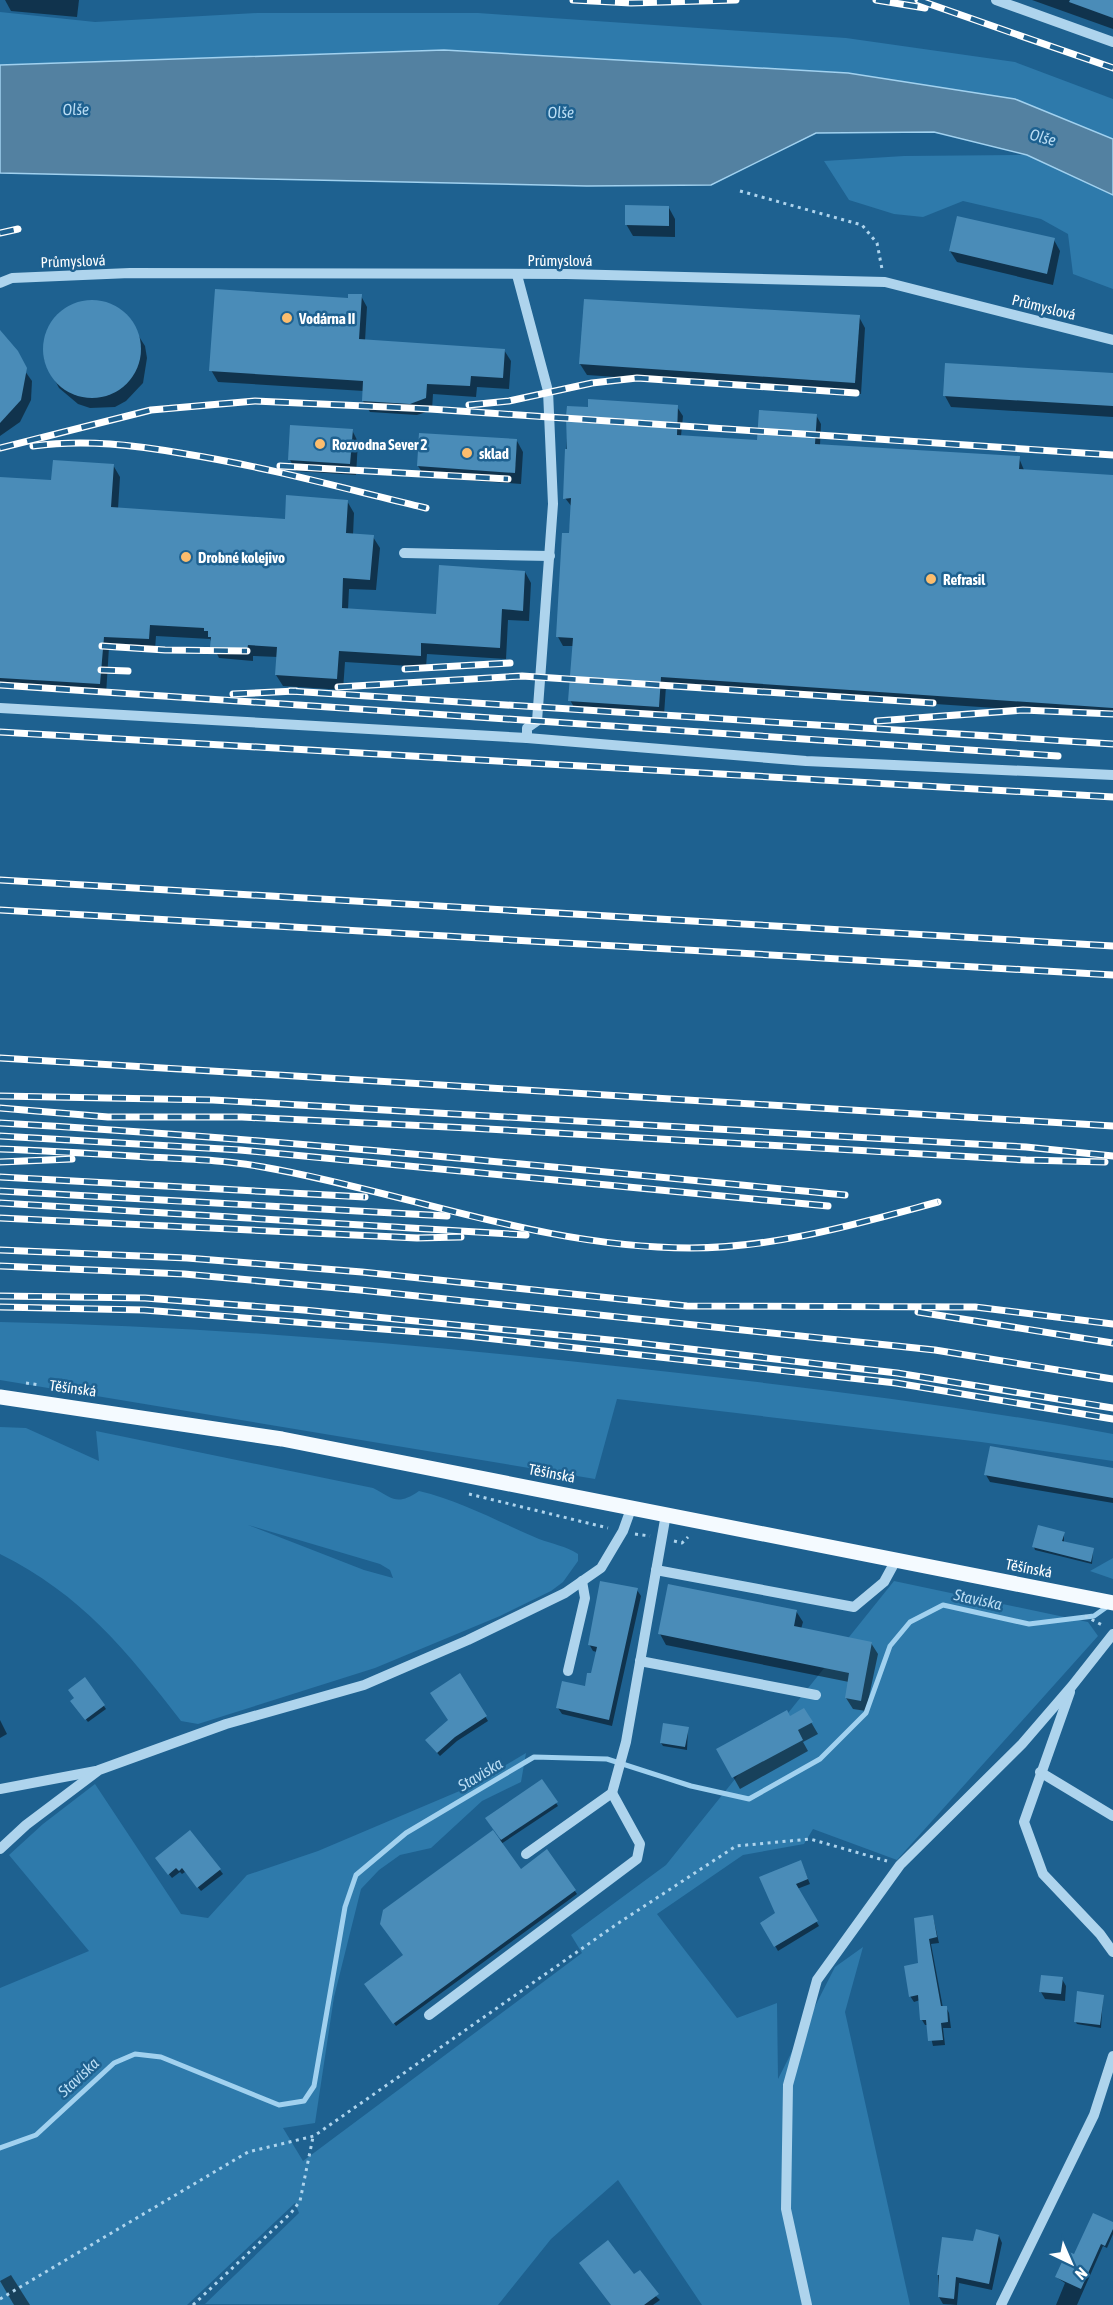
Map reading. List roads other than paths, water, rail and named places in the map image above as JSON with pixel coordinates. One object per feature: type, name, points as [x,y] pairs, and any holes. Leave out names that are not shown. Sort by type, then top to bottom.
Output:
[{"type":"main road","name":"Těšínská","points":[[0,1397],[282,1439],[632,1506],[1113,1603]]},
{"type":"street","points":[[996,0],[1113,42]]},
{"type":"street","name":"Průmyslová","points":[[0,283],[12,278],[130,273],[517,275],[885,282],[1113,340]]},
{"type":"street","points":[[517,275],[548,392],[553,504],[537,720],[527,729],[526,738]]},
{"type":"street","points":[[404,553],[549,556]]},
{"type":"street","points":[[0,708],[526,738],[806,761],[1113,775]]},
{"type":"street","points":[[0,1789],[99,1770],[226,1724],[364,1685],[468,1640],[565,1593],[601,1568],[623,1531],[632,1506]]},
{"type":"street","points":[[526,1854],[612,1793],[626,1742],[666,1514]]},
{"type":"street","points":[[656,1570],[854,1607],[884,1582],[896,1560]]},
{"type":"street","points":[[568,1671],[585,1598],[582,1581]]},
{"type":"street","points":[[807,2305],[786,2209],[788,2085],[817,1980],[900,1865],[1022,1744],[1113,1634]]},
{"type":"street","points":[[640,1661],[816,1695]]},
{"type":"street","points":[[1072,1686],[1024,1822],[1042,1875],[1100,1934],[1113,1952]]},
{"type":"street","points":[[0,1849],[26,1825],[99,1770]]},
{"type":"street","points":[[1040,1772],[1113,1816]]},
{"type":"street","points":[[429,2015],[637,1859],[640,1844],[612,1793]]},
{"type":"street","points":[[1001,2305],[1094,2115],[1113,2056]]},
{"type":"water","name":"Olše","points":[[444,50],[848,73],[1015,99],[1113,139],[1113,195],[1027,155],[934,132],[816,133],[711,185],[587,186],[0,173],[0,65]]},
{"type":"waterway","name":"Staviska","points":[[0,2148],[36,2135],[114,2063],[135,2054],[161,2057],[279,2105],[304,2101],[314,2086],[345,1907],[356,1875],[406,1833],[534,1757],[607,1759],[691,1786],[749,1799],[820,1759],[866,1713],[890,1646],[910,1622],[943,1605],[1029,1624],[1094,1616],[1108,1606]]},
{"type":"railway","points":[[573,0],[631,3],[736,0]]},
{"type":"railway","points":[[876,0],[925,8]]},
{"type":"railway","points":[[918,0],[1113,68]]},
{"type":"railway","points":[[0,233],[18,229]]},
{"type":"railway","points":[[469,405],[509,401],[592,383],[637,378],[856,393]]},
{"type":"railway","points":[[0,448],[151,410],[255,401],[430,409],[1113,455]]},
{"type":"railway","points":[[33,446],[91,443],[167,451],[276,472],[426,508]]},
{"type":"railway","points":[[280,466],[508,479]]},
{"type":"railway","points":[[102,646],[165,650],[247,651]]},
{"type":"railway","points":[[405,669],[510,663]]},
{"type":"railway","points":[[101,670],[128,671]]},
{"type":"railway","points":[[338,687],[522,676],[933,703]]},
{"type":"railway","points":[[0,685],[1058,756]]},
{"type":"railway","points":[[290,691],[1113,744]]},
{"type":"railway","points":[[233,694],[296,691]]},
{"type":"railway","points":[[877,721],[1023,710],[1113,714]]},
{"type":"railway","points":[[0,732],[1113,797]]},
{"type":"railway","points":[[0,880],[1113,946]]},
{"type":"railway","points":[[0,910],[1113,975]]},
{"type":"railway","points":[[0,1058],[1113,1126]]},
{"type":"railway","points":[[0,1096],[213,1100],[1026,1147],[1113,1156]]},
{"type":"railway","points":[[0,1108],[108,1117],[242,1117],[1026,1160],[1105,1162]]},
{"type":"railway","points":[[0,1123],[317,1146],[845,1195]]},
{"type":"railway","points":[[0,1136],[240,1150],[828,1206]]},
{"type":"railway","points":[[0,1149],[191,1159],[249,1165],[369,1190],[528,1229],[636,1246],[690,1248],[753,1244],[815,1233],[938,1202]]},
{"type":"railway","points":[[0,1162],[72,1159]]},
{"type":"railway","points":[[0,1177],[365,1197]]},
{"type":"railway","points":[[0,1191],[447,1216]]},
{"type":"railway","points":[[0,1203],[526,1235]]},
{"type":"railway","points":[[0,1218],[417,1238],[461,1237]]},
{"type":"railway","points":[[0,1250],[187,1258],[362,1272],[687,1306],[975,1307],[1113,1324]]},
{"type":"railway","points":[[0,1266],[184,1274],[360,1290],[935,1350],[1113,1379]]},
{"type":"railway","points":[[0,1296],[145,1298],[304,1310],[620,1341],[897,1373],[1113,1408]]},
{"type":"railway","points":[[0,1307],[144,1310],[458,1335],[896,1383],[1113,1419]]},
{"type":"railway","points":[[918,1312],[1113,1343]]},
{"type":"place","name":"Vodárna II","points":[[287,318]]},
{"type":"place","name":"Rozvodna Sever 2","points":[[320,444]]},
{"type":"place","name":"sklad","points":[[467,453]]},
{"type":"place","name":"Drobné kolejivo","points":[[186,557]]},
{"type":"place","name":"Refrasil","points":[[931,579]]}]
